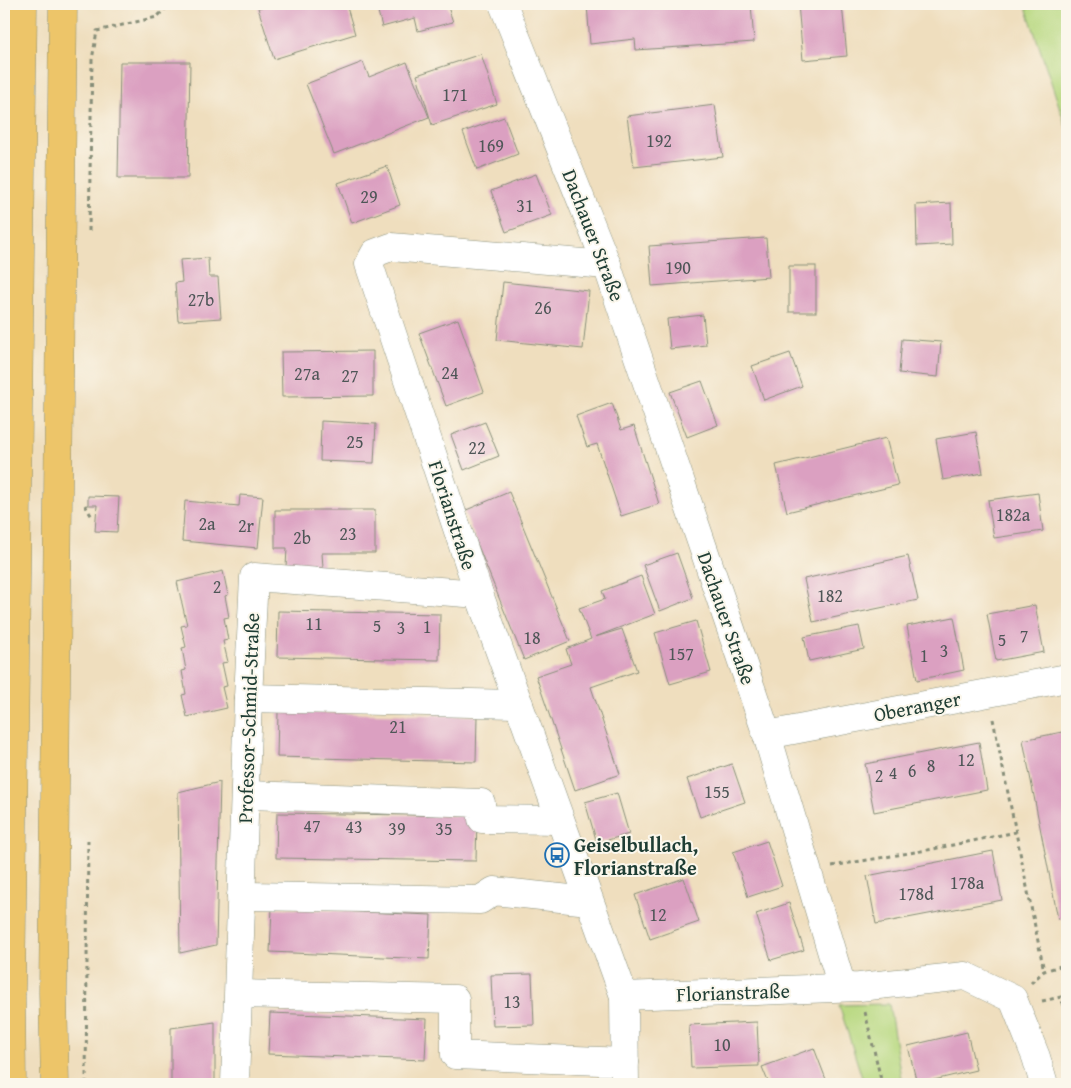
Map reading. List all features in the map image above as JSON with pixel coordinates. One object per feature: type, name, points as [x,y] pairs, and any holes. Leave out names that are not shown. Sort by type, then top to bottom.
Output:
[{"type":"highway","points":[[12,1084],[11,985],[23,4]]},
{"type":"highway","points":[[55,1084],[53,973],[63,4]]},
{"type":"street","name":"Dachauer Straße","points":[[503,4],[607,265],[767,735],[808,870],[851,987]]},
{"type":"street","name":"Florianstraße","points":[[607,265],[391,247],[374,253],[369,264],[479,594],[624,996],[625,1073]]},
{"type":"street","name":"Professor-Schmid-Straße","points":[[235,1084],[254,577],[479,594]]},
{"type":"street","name":"Oberanger","points":[[767,735],[1067,678]]},
{"type":"street","points":[[248,698],[519,704]]},
{"type":"street","points":[[246,795],[480,803],[482,820],[560,820]]},
{"type":"street","points":[[241,896],[480,900],[494,891],[589,901]]},
{"type":"street","points":[[851,987],[966,976],[1014,1003],[1036,1057],[1044,1084]]},
{"type":"street","name":"Florianstraße","points":[[624,996],[851,987]]},
{"type":"street","points":[[239,994],[455,1000],[455,1055],[625,1073]]},
{"type":"path","points":[[89,238],[92,60],[98,32],[157,16],[170,4]]},
{"type":"path","points":[[85,496],[85,506],[92,517]]},
{"type":"path","points":[[987,693],[1044,971]]},
{"type":"path","points":[[808,870],[933,849],[1016,832]]},
{"type":"path","points":[[86,1084],[88,837]]},
{"type":"path","points":[[1014,1003],[1044,971],[1067,964]]},
{"type":"path","points":[[851,987],[882,1084]]},
{"type":"path","points":[[1014,1003],[1061,997],[1067,1026]]},
{"type":"green space","points":[[1025,4],[1067,4],[1067,130]]},
{"type":"green space","points":[[889,1004],[902,1084],[864,1084],[839,1005]]},
{"type":"building","points":[[272,4],[346,4],[355,34],[274,59],[258,8]]},
{"type":"building","points":[[376,4],[447,4],[453,22],[418,31],[415,18],[382,27]]},
{"type":"building","points":[[587,4],[751,4],[754,42],[636,50],[635,39],[590,44]]},
{"type":"building","points":[[798,4],[842,4],[847,56],[803,60]]},
{"type":"building","points":[[481,54],[497,104],[432,125],[417,75]]},
{"type":"building","points":[[120,62],[190,62],[188,178],[118,178]]},
{"type":"building","points":[[363,62],[369,77],[407,62],[429,117],[334,154],[306,84]]},
{"type":"building","points":[[715,105],[723,157],[634,167],[627,116]]},
{"type":"building","points":[[504,117],[518,154],[477,170],[463,132]]},
{"type":"building","points":[[387,166],[400,205],[352,223],[338,183]]},
{"type":"building","points":[[536,174],[552,215],[506,232],[491,191]]},
{"type":"building","points":[[951,203],[952,244],[917,246],[916,205]]},
{"type":"building","points":[[766,238],[769,277],[652,286],[649,246]]},
{"type":"building","points":[[208,258],[209,277],[218,277],[221,318],[178,321],[175,283],[182,282],[180,260]]},
{"type":"building","points":[[789,266],[816,266],[816,312],[789,312]]},
{"type":"building","points":[[503,282],[589,291],[583,349],[497,340]]},
{"type":"building","points":[[703,315],[706,345],[670,349],[667,319]]},
{"type":"building","points":[[458,319],[484,392],[446,406],[419,333]]},
{"type":"building","points":[[902,339],[941,342],[938,377],[899,373]]},
{"type":"building","points":[[373,351],[373,396],[282,397],[281,352]]},
{"type":"building","points":[[790,353],[802,386],[764,400],[752,366]]},
{"type":"building","points":[[702,381],[718,425],[687,437],[670,392]]},
{"type":"building","points":[[612,403],[621,430],[634,426],[659,504],[621,516],[597,444],[587,447],[576,416]]},
{"type":"building","points":[[321,421],[376,424],[374,463],[320,461]]},
{"type":"building","points":[[485,422],[499,456],[464,470],[451,435]]},
{"type":"building","points":[[976,432],[983,473],[943,480],[936,439]]},
{"type":"building","points":[[886,438],[898,485],[787,512],[776,465]]},
{"type":"building","points":[[509,492],[570,641],[524,660],[464,511]]},
{"type":"building","points":[[1038,493],[1043,531],[994,538],[988,500]]},
{"type":"building","points":[[240,495],[263,497],[258,548],[182,541],[185,501],[239,506]]},
{"type":"building","points":[[88,496],[119,497],[117,532],[95,531],[97,505],[88,505]]},
{"type":"building","points":[[275,510],[375,510],[375,553],[322,553],[323,568],[286,567],[287,548],[275,548]]},
{"type":"building","points":[[677,553],[693,598],[660,611],[643,565]]},
{"type":"building","points":[[908,556],[918,600],[813,622],[804,579]]},
{"type":"building","points":[[223,571],[228,595],[225,596],[229,617],[224,618],[228,640],[223,641],[228,662],[222,663],[227,686],[222,687],[227,708],[187,717],[182,695],[186,694],[182,671],[186,670],[182,648],[186,647],[181,626],[187,625],[177,582]]},
{"type":"building","points":[[641,576],[655,614],[595,637],[622,629],[637,671],[591,687],[620,774],[575,790],[536,676],[571,664],[566,649],[591,639],[579,608],[605,599],[602,591]]},
{"type":"building","points":[[1035,605],[1044,652],[996,661],[987,614]]},
{"type":"building","points":[[278,611],[440,614],[439,660],[277,657]]},
{"type":"building","points":[[954,617],[964,670],[917,680],[907,626]]},
{"type":"building","points":[[696,621],[711,672],[670,684],[655,633]]},
{"type":"building","points":[[859,626],[864,649],[809,661],[804,637]]},
{"type":"building","points":[[278,712],[477,716],[476,762],[277,757]]},
{"type":"building","points":[[1067,731],[1067,917],[1058,919],[1023,740]]},
{"type":"building","points":[[979,742],[987,790],[874,812],[865,764]]},
{"type":"building","points":[[732,764],[745,802],[700,817],[687,779]]},
{"type":"building","points":[[220,782],[216,945],[180,953],[178,792]]},
{"type":"building","points":[[617,793],[629,834],[597,843],[585,802]]},
{"type":"building","points":[[277,813],[477,816],[476,861],[276,858]]},
{"type":"building","points":[[767,841],[782,886],[748,897],[733,852]]},
{"type":"building","points":[[993,851],[1002,900],[876,924],[867,876]]},
{"type":"building","points":[[684,878],[699,922],[650,939],[635,895]]},
{"type":"building","points":[[789,903],[804,950],[771,960],[756,914]]},
{"type":"building","points":[[272,908],[431,915],[429,959],[270,952]]},
{"type":"building","points":[[532,974],[534,1025],[493,1026],[491,975]]},
{"type":"building","points":[[270,1013],[427,1019],[425,1060],[268,1054]]},
{"type":"building","points":[[215,1022],[215,1084],[171,1084],[171,1028]]},
{"type":"building","points":[[757,1022],[759,1066],[691,1068],[689,1025]]},
{"type":"building","points":[[967,1032],[976,1070],[917,1084],[908,1046]]},
{"type":"building","points":[[814,1048],[827,1082],[822,1084],[769,1084],[762,1067]]},
{"type":"place","name":"Geiselbullach, Florianstraße","points":[[557,855]]}]
